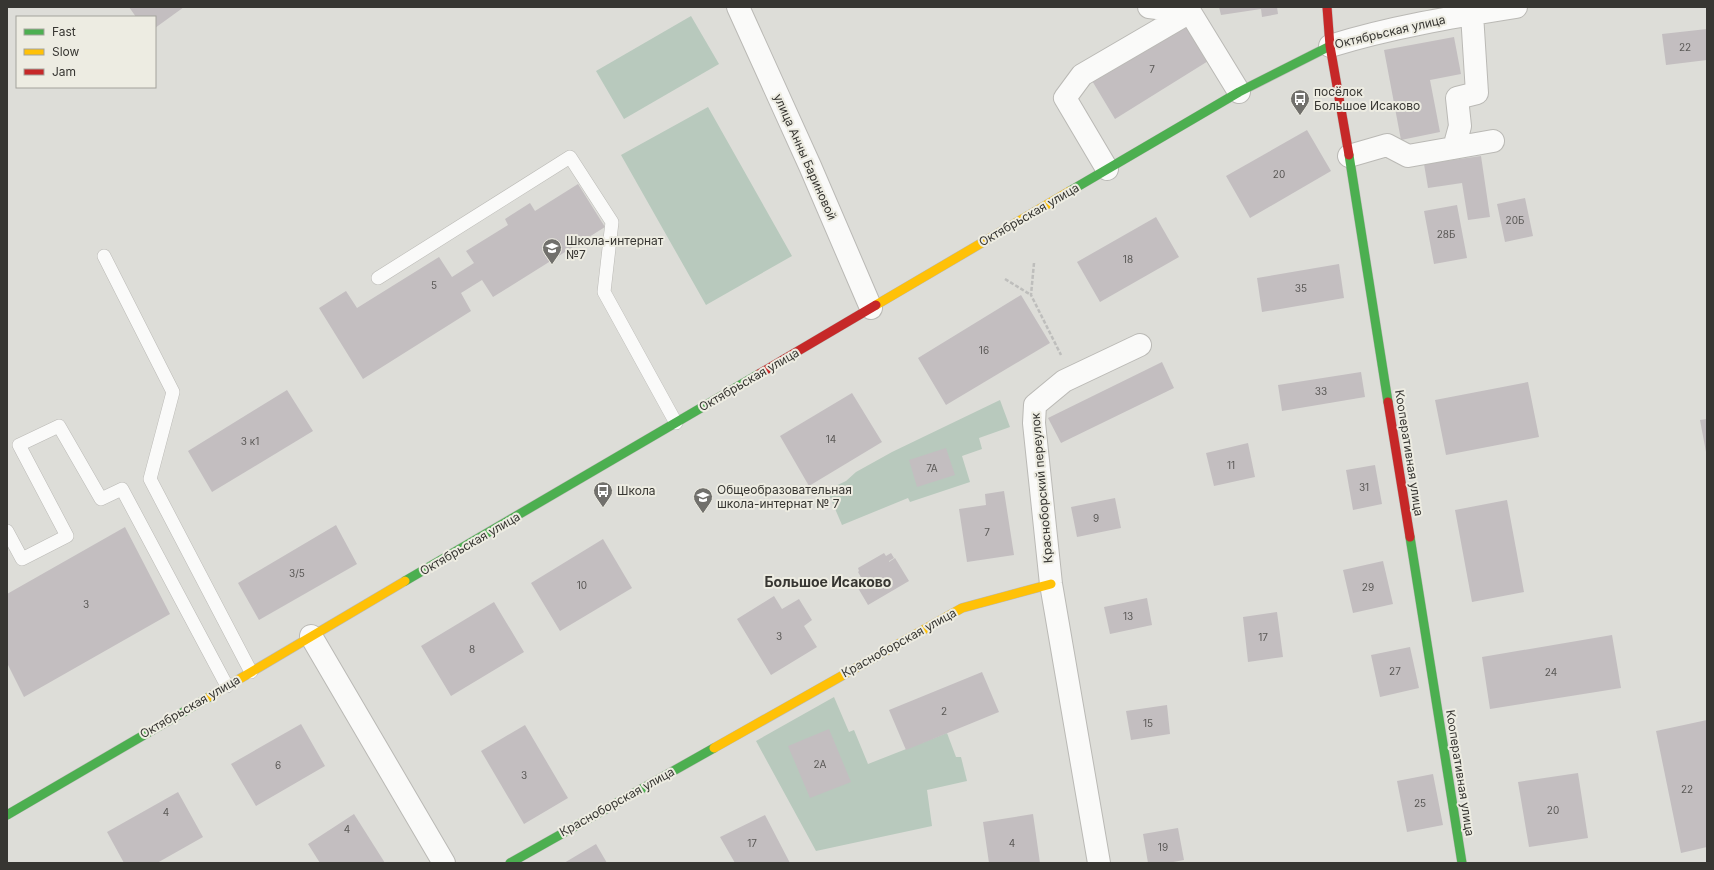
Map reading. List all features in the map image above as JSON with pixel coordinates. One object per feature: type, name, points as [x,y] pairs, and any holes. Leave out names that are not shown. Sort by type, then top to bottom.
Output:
[{"type":"street","name":"улица Анны Бариновой","points":[[738,7],[807,158],[871,308]]},
{"type":"street","points":[[1149,7],[1190,12]]},
{"type":"street","name":"Кооперативная улица","points":[[1327,7],[1330,46],[1349,156],[1462,863]]},
{"type":"street","name":"Октябрьская улица","points":[[7,815],[1239,92],[1283,68],[1330,46],[1360,37],[1420,23],[1516,7]]},
{"type":"street","points":[[1190,12],[1239,92]]},
{"type":"street","points":[[1107,170],[1065,98],[1082,75],[1190,12]]},
{"type":"street","points":[[1454,148],[1460,126],[1457,98],[1477,93],[1472,14]]},
{"type":"street","points":[[1349,156],[1387,145],[1408,156],[1492,141]]},
{"type":"street","name":"Красноборский переулок","points":[[1051,584],[1034,423],[1035,405],[1064,381],[1140,345]]},
{"type":"street","points":[[1051,584],[1099,863]]},
{"type":"street","name":"Красноборская улица","points":[[510,863],[962,608],[1051,584]]},
{"type":"street","points":[[311,636],[444,863]]},
{"type":"lane","points":[[378,278],[570,157],[612,222],[604,292],[676,422]]},
{"type":"lane","points":[[104,256],[173,392],[150,479],[251,672]]},
{"type":"lane","points":[[7,531],[22,559],[67,536],[19,444],[59,426],[101,499],[122,489],[227,686]]},
{"type":"path","points":[[1031,295],[1034,263]]},
{"type":"path","points":[[1005,279],[1031,295],[1061,355],[1064,381]]},
{"type":"green space","points":[[691,16],[719,64],[624,119],[596,71]]},
{"type":"green space","points":[[708,107],[792,256],[706,305],[621,155]]},
{"type":"green space","points":[[1000,400],[1010,427],[979,438],[982,449],[962,456],[970,482],[910,502],[908,498],[842,525],[827,490],[846,481],[856,472],[892,452]]},
{"type":"green space","points":[[834,697],[849,732],[854,730],[868,764],[947,733],[956,757],[961,757],[967,781],[927,790],[932,826],[816,851],[756,741]]},
{"type":"building","points":[[129,7],[184,7],[156,27],[156,16],[135,16]]},
{"type":"building","points":[[1219,7],[1277,7],[1278,14],[1262,17],[1261,9],[1221,15]]},
{"type":"building","points":[[1187,19],[1213,58],[1115,119],[1091,79]]},
{"type":"building","points":[[1707,29],[1707,60],[1666,65],[1662,34]]},
{"type":"building","points":[[1454,37],[1461,74],[1430,80],[1440,132],[1401,140],[1384,50]]},
{"type":"building","points":[[1307,130],[1331,171],[1250,218],[1226,176]]},
{"type":"building","points":[[1481,156],[1490,217],[1468,220],[1462,183],[1428,188],[1424,164]]},
{"type":"building","points":[[578,184],[605,227],[493,297],[482,280],[461,293],[471,311],[363,379],[319,308],[346,291],[357,308],[439,257],[452,277],[474,263],[466,251],[508,225],[505,219],[530,203],[535,211]]},
{"type":"building","points":[[1525,198],[1533,236],[1505,242],[1497,204]]},
{"type":"building","points":[[1457,205],[1467,258],[1434,264],[1424,211]]},
{"type":"building","points":[[1156,217],[1179,257],[1100,302],[1077,262]]},
{"type":"building","points":[[1339,264],[1344,298],[1262,312],[1257,278]]},
{"type":"building","points":[[1021,295],[1050,343],[946,405],[918,358]]},
{"type":"building","points":[[1162,362],[1174,388],[1061,443],[1048,418]]},
{"type":"building","points":[[1361,372],[1365,397],[1282,411],[1278,385]]},
{"type":"building","points":[[1528,382],[1539,437],[1446,455],[1435,400]]},
{"type":"building","points":[[287,390],[313,431],[212,492],[188,451]]},
{"type":"building","points":[[852,393],[882,442],[809,486],[780,436]]},
{"type":"building","points":[[1707,419],[1707,452],[1706,452],[1700,420]]},
{"type":"building","points":[[1248,443],[1255,477],[1214,486],[1206,453]]},
{"type":"building","points":[[946,448],[955,475],[917,487],[909,460]]},
{"type":"building","points":[[1375,465],[1382,504],[1353,510],[1346,470]]},
{"type":"building","points":[[1004,491],[1014,555],[967,562],[959,509],[986,505],[985,494]]},
{"type":"building","points":[[1115,498],[1121,528],[1077,537],[1071,507]]},
{"type":"building","points":[[1507,500],[1524,592],[1472,602],[1455,510]]},
{"type":"building","points":[[336,525],[357,564],[259,620],[238,583]]},
{"type":"building","points":[[125,527],[170,614],[24,697],[7,663],[7,594]]},
{"type":"building","points":[[603,539],[632,588],[560,631],[531,583]]},
{"type":"building","points":[[884,553],[886,556],[891,553],[894,558],[889,562],[895,558],[909,581],[868,605],[855,583],[862,579],[858,572],[858,568]]},
{"type":"building","points":[[1383,561],[1393,604],[1353,613],[1343,570]]},
{"type":"building","points":[[774,596],[782,609],[799,599],[812,620],[804,626],[817,647],[771,675],[737,619]]},
{"type":"building","points":[[1147,598],[1152,625],[1110,634],[1104,607]]},
{"type":"building","points":[[494,602],[524,652],[451,696],[421,646]]},
{"type":"building","points":[[1277,612],[1283,657],[1248,662],[1243,617]]},
{"type":"building","points":[[1612,635],[1621,688],[1490,709],[1482,657]]},
{"type":"building","points":[[1410,647],[1419,688],[1380,697],[1371,655]]},
{"type":"building","points":[[982,672],[999,712],[906,750],[889,710]]},
{"type":"building","points":[[1167,705],[1170,734],[1131,740],[1126,711]]},
{"type":"building","points":[[1707,720],[1707,847],[1681,853],[1656,731]]},
{"type":"building","points":[[301,724],[325,766],[256,806],[231,764]]},
{"type":"building","points":[[525,725],[568,798],[524,824],[481,751]]},
{"type":"building","points":[[829,729],[851,782],[810,798],[788,746]]},
{"type":"building","points":[[1578,773],[1588,838],[1529,847],[1518,782]]},
{"type":"building","points":[[1433,774],[1443,825],[1407,832],[1397,781]]},
{"type":"building","points":[[178,792],[203,837],[157,863],[124,863],[107,832]]},
{"type":"building","points":[[354,814],[385,863],[320,863],[308,844]]},
{"type":"building","points":[[1033,814],[1040,863],[989,863],[983,822]]},
{"type":"building","points":[[765,815],[790,863],[735,863],[720,837]]},
{"type":"building","points":[[1178,828],[1184,860],[1168,863],[1148,863],[1143,834]]},
{"type":"building","points":[[596,844],[607,863],[564,863]]},
{"type":"traffic: fast","points":[[1070,191],[1239,92],[1330,46]]},
{"type":"traffic: fast","points":[[1349,155],[1388,402]]},
{"type":"traffic: fast","points":[[405,581],[759,374]]},
{"type":"traffic: fast","points":[[1410,537],[1462,863]]},
{"type":"traffic: fast","points":[[7,815],[209,697]]},
{"type":"traffic: fast","points":[[510,863],[714,748]]},
{"type":"traffic: slow","points":[[876,305],[1070,191]]},
{"type":"traffic: slow","points":[[209,697],[405,581]]},
{"type":"traffic: slow","points":[[714,748],[962,608],[1051,584]]},
{"type":"traffic: jam","points":[[1327,7],[1330,46],[1349,155]]},
{"type":"traffic: jam","points":[[759,374],[876,305]]},
{"type":"traffic: jam","points":[[1388,402],[1410,537]]},
{"type":"place","name":"посёлок Большое Исаково","points":[[1300,116]]},
{"type":"place","name":"Школа-интернат №7","points":[[552,265]]},
{"type":"place","name":"Школа","points":[[603,508]]},
{"type":"place","name":"Общеобразовательная школа-интернат № 7","points":[[703,514]]},
{"type":"district","name":"Большое Исаково","points":[[828,582]]}]
